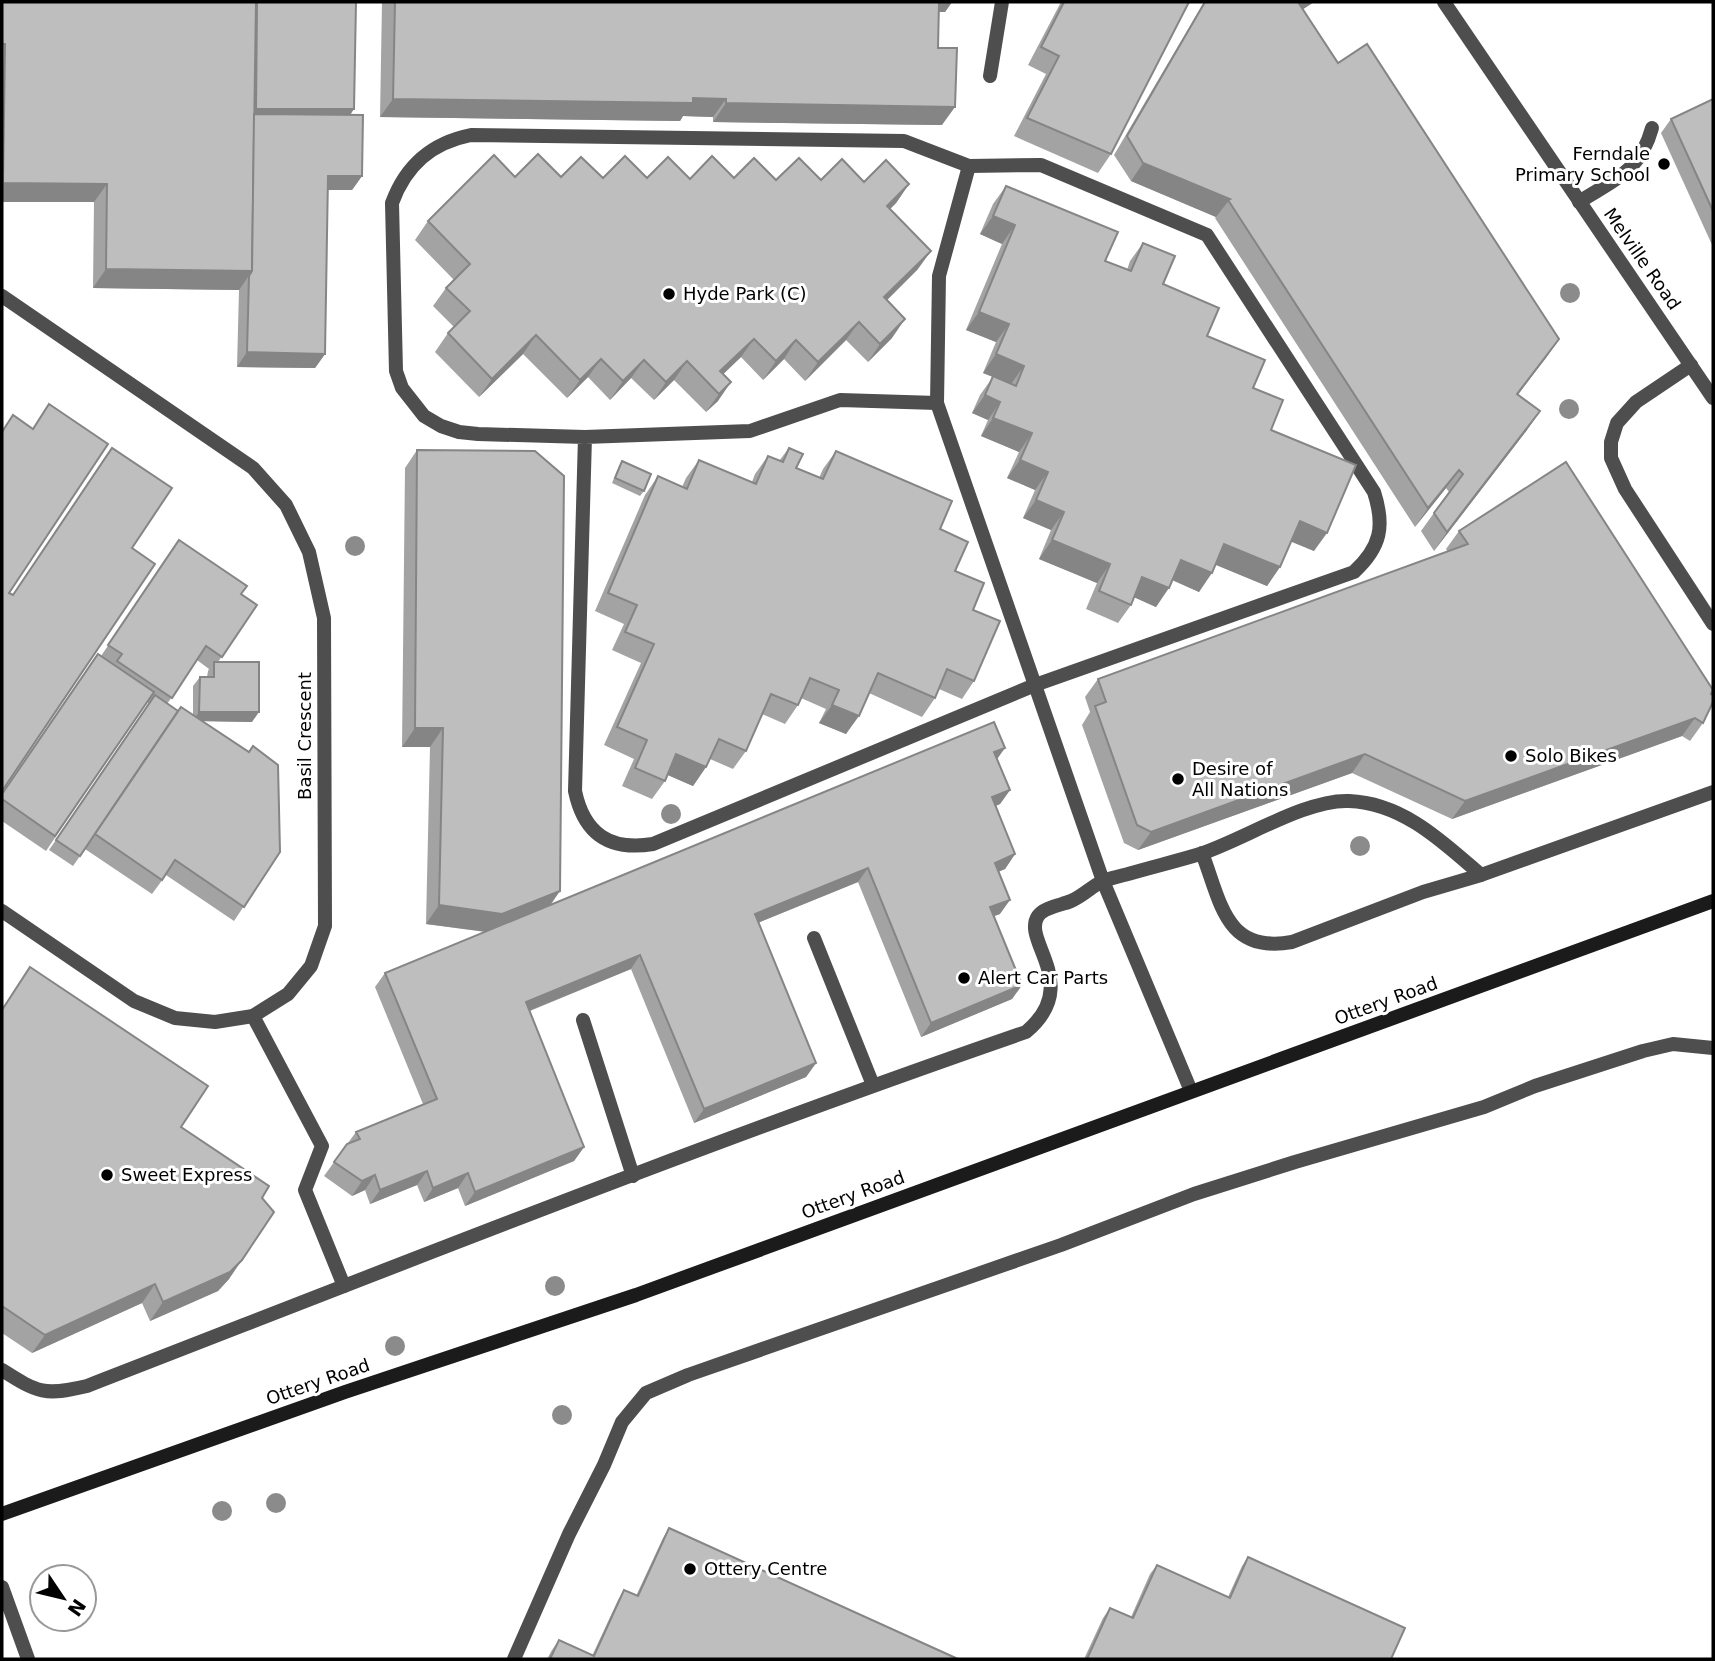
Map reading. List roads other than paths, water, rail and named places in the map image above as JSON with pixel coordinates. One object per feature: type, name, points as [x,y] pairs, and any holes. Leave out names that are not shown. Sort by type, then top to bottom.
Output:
[{"type":"street","points":[[990,76],[1002,2]]},
{"type":"street","name":"Melville Road","points":[[1444,2],[1713,398]]},
{"type":"street","points":[[1580,202],[1633,167],[1647,146],[1652,128]]},
{"type":"street","points":[[585,437],[575,791],[585,820],[595,832],[623,846],[653,844],[1035,685],[1354,572],[1366,561],[1381,529],[1380,510],[1374,492],[1207,235],[1041,165],[969,166],[904,141],[471,135],[454,139],[423,154],[399,185],[392,203],[396,371],[402,388],[424,416],[440,426],[459,432],[585,437],[750,431],[840,400],[937,403]]},
{"type":"street","points":[[969,166],[939,276],[937,403],[1103,881],[1191,1091]]},
{"type":"street","name":"Basil Crescent","points":[[2,296],[253,468],[286,505],[309,552],[324,618],[325,926],[312,966],[288,994],[253,1016],[215,1022],[175,1018],[134,1001],[2,911]]},
{"type":"street","points":[[1691,365],[1636,402],[1618,423],[1611,442],[1611,458],[1625,489],[1713,624]]},
{"type":"street","points":[[1202,853],[1227,918],[1239,935],[1273,946],[1292,942],[1423,892],[1481,875],[1713,792]]},
{"type":"street","points":[[2,1370],[40,1391],[60,1393],[87,1385],[418,1256],[873,1085],[1026,1032],[1035,1025],[1048,1003],[1051,989],[1047,963],[1035,933],[1036,919],[1042,912],[1073,900],[1103,881],[1202,853],[1319,804],[1349,801],[1382,807],[1427,829],[1481,875]]},
{"type":"street","name":"Ottery Road","points":[[2,1514],[332,1396],[636,1295],[1713,901]]},
{"type":"street","points":[[814,937],[873,1085]]},
{"type":"street","points":[[253,1016],[322,1146],[305,1190],[344,1286]]},
{"type":"street","points":[[583,1020],[633,1176]]},
{"type":"street","points":[[514,1659],[622,1422],[646,1393],[688,1375],[1061,1245],[1207,1190],[1484,1107],[1643,1051],[1673,1044],[1713,1048]]},
{"type":"street","points":[[2,1587],[27,1659]]},
{"type":"place","name":"Ferndale Primary School","points":[[1664,164]]},
{"type":"place","name":"Hyde Park (C)","points":[[669,294]]},
{"type":"place","name":"Solo Bikes","points":[[1511,756]]},
{"type":"place","name":"Desire of All Nations","points":[[1178,779]]},
{"type":"place","name":"Alert Car Parts","points":[[964,978]]},
{"type":"place","name":"Sweet Express","points":[[107,1175]]},
{"type":"place","name":"Ottery Centre","points":[[690,1569]]}]
